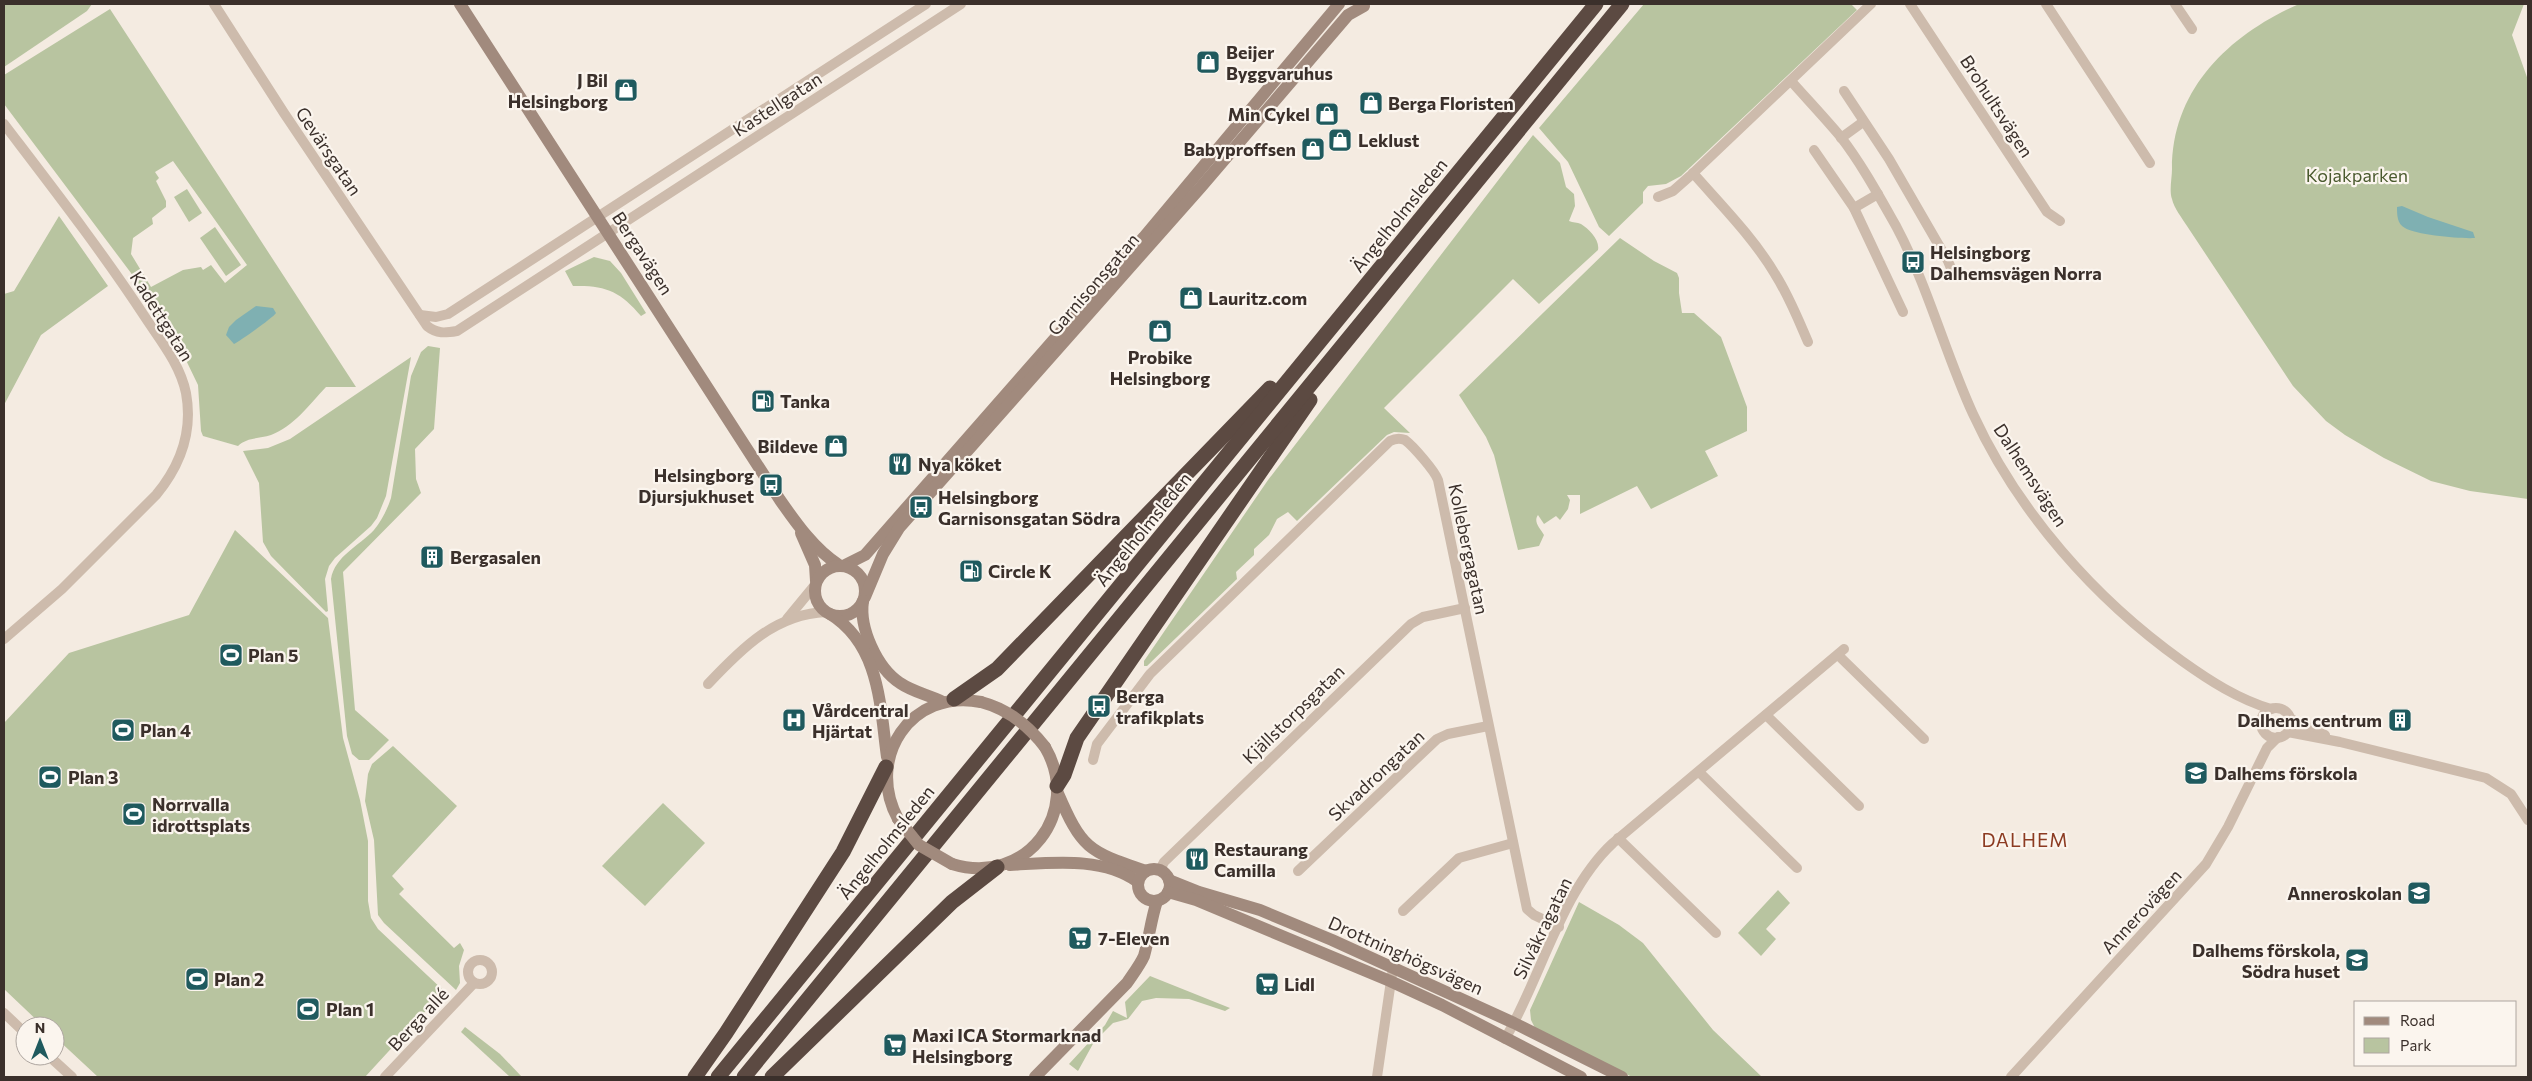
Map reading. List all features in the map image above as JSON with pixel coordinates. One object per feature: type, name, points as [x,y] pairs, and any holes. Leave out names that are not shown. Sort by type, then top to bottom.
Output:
[{"type":"highway","name":"Ängelholmsleden","points":[[718,1077],[1596,4]]},
{"type":"highway","points":[[744,1077],[1622,4]]},
{"type":"highway","points":[[1057,789],[1077,738],[1266,462],[1322,384],[1363,334],[1380,300]]},
{"type":"highway","points":[[948,700],[997,669],[1283,374],[1324,337]]},
{"type":"highway","points":[[695,1077],[726,1033],[843,852],[887,763]]},
{"type":"highway","points":[[772,1077],[940,914],[1001,866]]},
{"type":"street","name":"Gevärsgatan","points":[[214,4],[284,113],[427,326],[433,331],[445,334],[458,331],[609,232]]},
{"type":"street","name":"Bergavägen","points":[[460,4],[796,522],[815,566],[816,583]]},
{"type":"street","name":"Kastellgatan","points":[[599,216],[926,4]]},
{"type":"street","name":"Kastellgatan","points":[[609,232],[962,4]]},
{"type":"street","name":"Garnisonsgatan","points":[[842,565],[865,555],[1138,245],[1339,4]]},
{"type":"street","name":"Garnisonsgatan","points":[[864,599],[883,554],[899,528],[1164,229],[1348,15],[1361,4]]},
{"type":"street","points":[[1658,197],[1673,191],[1693,173],[1871,4]]},
{"type":"street","name":"Brohultsvägen","points":[[1910,4],[2047,212],[2060,222]]},
{"type":"street","points":[[2046,4],[2150,163]]},
{"type":"street","points":[[2175,4],[2192,29]]},
{"type":"street","name":"Dalhemsvägen","points":[[1791,81],[1841,138],[1878,194],[1920,278],[1974,417],[2001,466],[2035,514],[2077,567],[2134,624],[2190,666],[2249,702],[2271,709]]},
{"type":"street","points":[[1844,91],[1889,159],[1948,261],[1953,273]]},
{"type":"street","points":[[1841,138],[1863,122]]},
{"type":"street","name":"Kadettgatan","points":[[4,124],[104,256],[171,356],[184,387],[188,415],[180,455],[167,482],[62,589],[4,639]]},
{"type":"street","points":[[1814,150],[1854,208],[1903,312]]},
{"type":"street","points":[[1693,173],[1750,239],[1774,272],[1792,305],[1808,342]]},
{"type":"street","points":[[1854,208],[1878,194]]},
{"type":"street","points":[[420,315],[436,317],[448,314],[599,216]]},
{"type":"street","name":"Kollebergagatan","points":[[1093,760],[1097,744],[1150,674],[1393,440],[1405,441],[1437,477],[1527,909],[1534,916],[1559,927]]},
{"type":"street","name":"Bergavägen","points":[[796,522],[828,557],[842,565]]},
{"type":"street","points":[[784,621],[825,570],[842,565],[856,570],[863,580],[865,626],[882,665],[899,683],[948,700],[981,702],[1004,710],[1017,718],[1045,747],[1053,763],[1057,789],[1070,823],[1088,845],[1101,854],[1146,871],[1166,881],[1162,899],[1157,901],[1148,900],[1141,896]]},
{"type":"street","points":[[816,583],[816,600],[856,637],[875,676],[880,695],[887,763],[888,800],[898,820],[919,844],[934,856],[952,864],[977,868],[1065,863],[1096,865],[1118,870],[1138,882],[1147,938]]},
{"type":"street","points":[[708,684],[749,642],[784,621],[803,614],[828,613],[841,616],[852,613],[864,599]]},
{"type":"street","name":"Kjällstorpsgatan","points":[[1166,881],[1164,862],[1411,624],[1423,617],[1465,608]]},
{"type":"street","name":"Silvåkragatan","points":[[1505,1038],[1588,870],[1604,850],[1841,652],[1924,739]]},
{"type":"street","points":[[887,763],[891,748],[907,726],[922,712],[948,700]]},
{"type":"street","name":"Dalhemsvägen","points":[[2249,702],[2262,720]]},
{"type":"street","points":[[2340,742],[2291,719],[2281,708],[2271,709],[2265,713],[2262,720],[2266,732],[2278,737],[2288,732],[2340,742],[2486,778],[2511,794],[2528,820]]},
{"type":"street","points":[[1766,715],[1859,806]]},
{"type":"street","points":[[2288,732],[2291,719]]},
{"type":"street","name":"Skvadrongatan","points":[[1298,871],[1437,739],[1448,734],[1488,726]]},
{"type":"street","name":"Annerovägen","points":[[2266,732],[2267,748]]},
{"type":"street","name":"Annerovägen","points":[[2011,1077],[2206,864],[2228,827],[2267,748],[2278,737]]},
{"type":"street","points":[[1699,772],[1797,868]]},
{"type":"street","points":[[1001,866],[1030,850],[1044,834],[1051,818],[1057,789]]},
{"type":"street","points":[[1618,838],[1716,933]]},
{"type":"street","points":[[1403,911],[1459,858],[1513,843]]},
{"type":"street","points":[[1138,882],[1146,871]]},
{"type":"street","name":"Drottninghögsvägen","points":[[1166,881],[1260,910],[1394,967],[1514,1023],[1622,1077]]},
{"type":"street","name":"Drottninghögsvägen","points":[[1166,881],[1196,900],[1390,981],[1442,1005],[1581,1077]]},
{"type":"street","points":[[1035,1077],[1127,983],[1144,956],[1157,901]]},
{"type":"street","points":[[1377,1077],[1390,981],[1394,967]]},
{"type":"street","name":"Berga allé","points":[[385,1077],[474,983]]},
{"type":"street","points":[[4,1013],[15,1023]]},
{"type":"street","points":[[60,1066],[72,1077]]},
{"type":"green space","points":[[4,4],[92,4],[87,11],[4,67]]},
{"type":"green space","points":[[1644,4],[1851,4],[1857,10],[1681,176],[1666,184],[1648,186],[1643,192],[1643,203],[1609,236],[1599,227],[1568,162],[1539,128]]},
{"type":"green space","name":"Kojakparken","points":[[2299,4],[2524,4],[2512,35],[2528,80],[2528,499],[2470,491],[2431,481],[2384,458],[2345,435],[2326,421],[2293,386],[2174,206],[2171,188],[2175,140],[2182,114],[2194,90],[2209,68],[2228,49],[2273,17]]},
{"type":"green space","points":[[110,9],[356,387],[326,387],[287,427],[271,435],[249,440],[238,446],[203,436],[201,431],[198,385],[184,356],[134,277],[4,104],[4,75]],"holes":[[[173,161],[247,265],[225,283],[211,265],[203,270],[201,267],[183,270],[151,287],[131,254],[133,238],[153,224],[152,218],[166,207],[166,201],[156,181],[159,178],[155,172]]]},
{"type":"green space","points":[[1533,135],[1560,163],[1566,187],[1574,194],[1575,206],[1569,221],[1581,224],[1590,232],[1596,239],[1598,250],[1539,304],[1513,279],[1384,408],[1410,433],[1394,432],[1387,435],[1297,521],[1288,512],[1277,519],[1269,535],[1254,549],[1254,555],[1236,572],[1237,579],[1147,666],[1144,666],[1144,661],[1268,480]]},
{"type":"green space","points":[[187,189],[202,213],[189,222],[174,197]]},
{"type":"green space","points":[[59,216],[108,286],[41,335],[4,405],[4,294],[14,291]]},
{"type":"green space","points":[[215,227],[241,265],[226,276],[200,238]]},
{"type":"green space","points":[[1620,238],[1654,261],[1677,273],[1682,313],[1694,313],[1721,337],[1747,407],[1747,431],[1705,451],[1718,476],[1651,509],[1637,486],[1580,514],[1580,495],[1567,495],[1570,500],[1568,509],[1560,520],[1556,516],[1544,524],[1538,515],[1536,520],[1544,535],[1539,546],[1518,550],[1494,455],[1486,437],[1459,395]]},
{"type":"green space","points":[[594,257],[610,261],[621,273],[646,313],[641,316],[619,295],[603,288],[573,286],[565,271]]},
{"type":"green space","points":[[428,346],[440,348],[434,429],[415,449],[416,479],[421,493],[343,572],[355,710],[389,740],[369,760],[359,760],[352,754],[347,736],[331,579],[337,564],[374,530],[388,507],[411,376],[421,352]]},
{"type":"green space","points":[[411,357],[386,496],[377,518],[371,526],[335,558],[329,566],[325,579],[328,611],[326,612],[271,556],[263,542],[259,483],[243,451],[268,448],[290,439]]},
{"type":"green space","name":"Norrvalla idrottsplats","points":[[235,530],[328,618],[343,738],[360,800],[368,841],[368,901],[371,918],[378,929],[444,991],[365,1077],[98,1077],[65,1046],[65,1016],[32,1016],[4,989],[4,723],[69,653],[189,615]]},
{"type":"green space","points":[[393,746],[457,806],[392,876],[404,889],[399,894],[454,948],[460,943],[464,950],[459,966],[460,983],[456,990],[384,923],[378,915],[374,840],[365,801],[368,774],[372,764]]},
{"type":"green space","points":[[663,803],[705,843],[645,906],[602,866]]},
{"type":"green space","points":[[1778,890],[1790,903],[1766,929],[1776,939],[1761,956],[1738,933]]},
{"type":"green space","points":[[1579,902],[1619,925],[1643,943],[1713,1030],[1762,1077],[1632,1077],[1535,1028],[1531,1020],[1530,1010]]},
{"type":"green space","points":[[1150,976],[1230,1008],[1225,1011],[1189,999],[1156,998],[1142,1001],[1128,1019],[1113,1023],[1094,1042],[1078,1071],[1069,1064],[1105,1025],[1113,1011],[1127,1018],[1125,1002]]},
{"type":"green space","points":[[465,1027],[500,1054],[522,1077],[510,1077],[461,1032]]},
{"type":"water","points":[[2402,206],[2473,232],[2475,238],[2429,235],[2405,228],[2400,224],[2397,216],[2397,207]]},
{"type":"water","points":[[256,306],[273,308],[276,313],[234,344],[226,335],[229,327]]},
{"type":"place","name":"Beijer Byggvaruhus","points":[[1208,62]]},
{"type":"place","name":"J Bil Helsingborg","points":[[626,90]]},
{"type":"place","name":"Berga Floristen","points":[[1371,103]]},
{"type":"place","name":"Min Cykel","points":[[1327,114]]},
{"type":"place","name":"Leklust","points":[[1340,140]]},
{"type":"place","name":"Babyproffsen","points":[[1313,149]]},
{"type":"place","name":"Helsingborg Dalhemsvägen Norra","points":[[1913,262]]},
{"type":"place","name":"Lauritz.com","points":[[1191,298]]},
{"type":"place","name":"Probike Helsingborg","points":[[1160,331]]},
{"type":"place","name":"Tanka","points":[[763,401]]},
{"type":"place","name":"Bildeve","points":[[836,446]]},
{"type":"place","name":"Nya köket","points":[[900,464]]},
{"type":"place","name":"Helsingborg Djursjukhuset","points":[[771,485]]},
{"type":"place","name":"Helsingborg Garnisonsgatan Södra","points":[[921,507]]},
{"type":"place","name":"Bergasalen","points":[[432,557]]},
{"type":"place","name":"Circle K","points":[[971,571]]},
{"type":"place","name":"Plan 5","points":[[231,655]]},
{"type":"place","name":"Berga trafikplats","points":[[1099,706]]},
{"type":"place","name":"Vårdcentral Hjärtat","points":[[794,720]]},
{"type":"place","name":"Dalhems centrum","points":[[2400,720]]},
{"type":"place","name":"Plan 4","points":[[123,730]]},
{"type":"place","name":"Dalhems förskola","points":[[2196,773]]},
{"type":"place","name":"Plan 3","points":[[50,777]]},
{"type":"place","name":"Norrvalla idrottsplats","points":[[134,814]]},
{"type":"place","name":"Restaurang Camilla","points":[[1197,859]]},
{"type":"place","name":"Anneroskolan","points":[[2419,893]]},
{"type":"place","name":"7-Eleven","points":[[1080,938]]},
{"type":"place","name":"Dalhems förskola, Södra huset","points":[[2357,960]]},
{"type":"place","name":"Plan 2","points":[[197,979]]},
{"type":"place","name":"Lidl","points":[[1267,984]]},
{"type":"place","name":"Plan 1","points":[[308,1009]]},
{"type":"place","name":"Maxi ICA Stormarknad Helsingborg","points":[[895,1045]]},
{"type":"district","name":"DALHEM","points":[[2025,839]]}]
